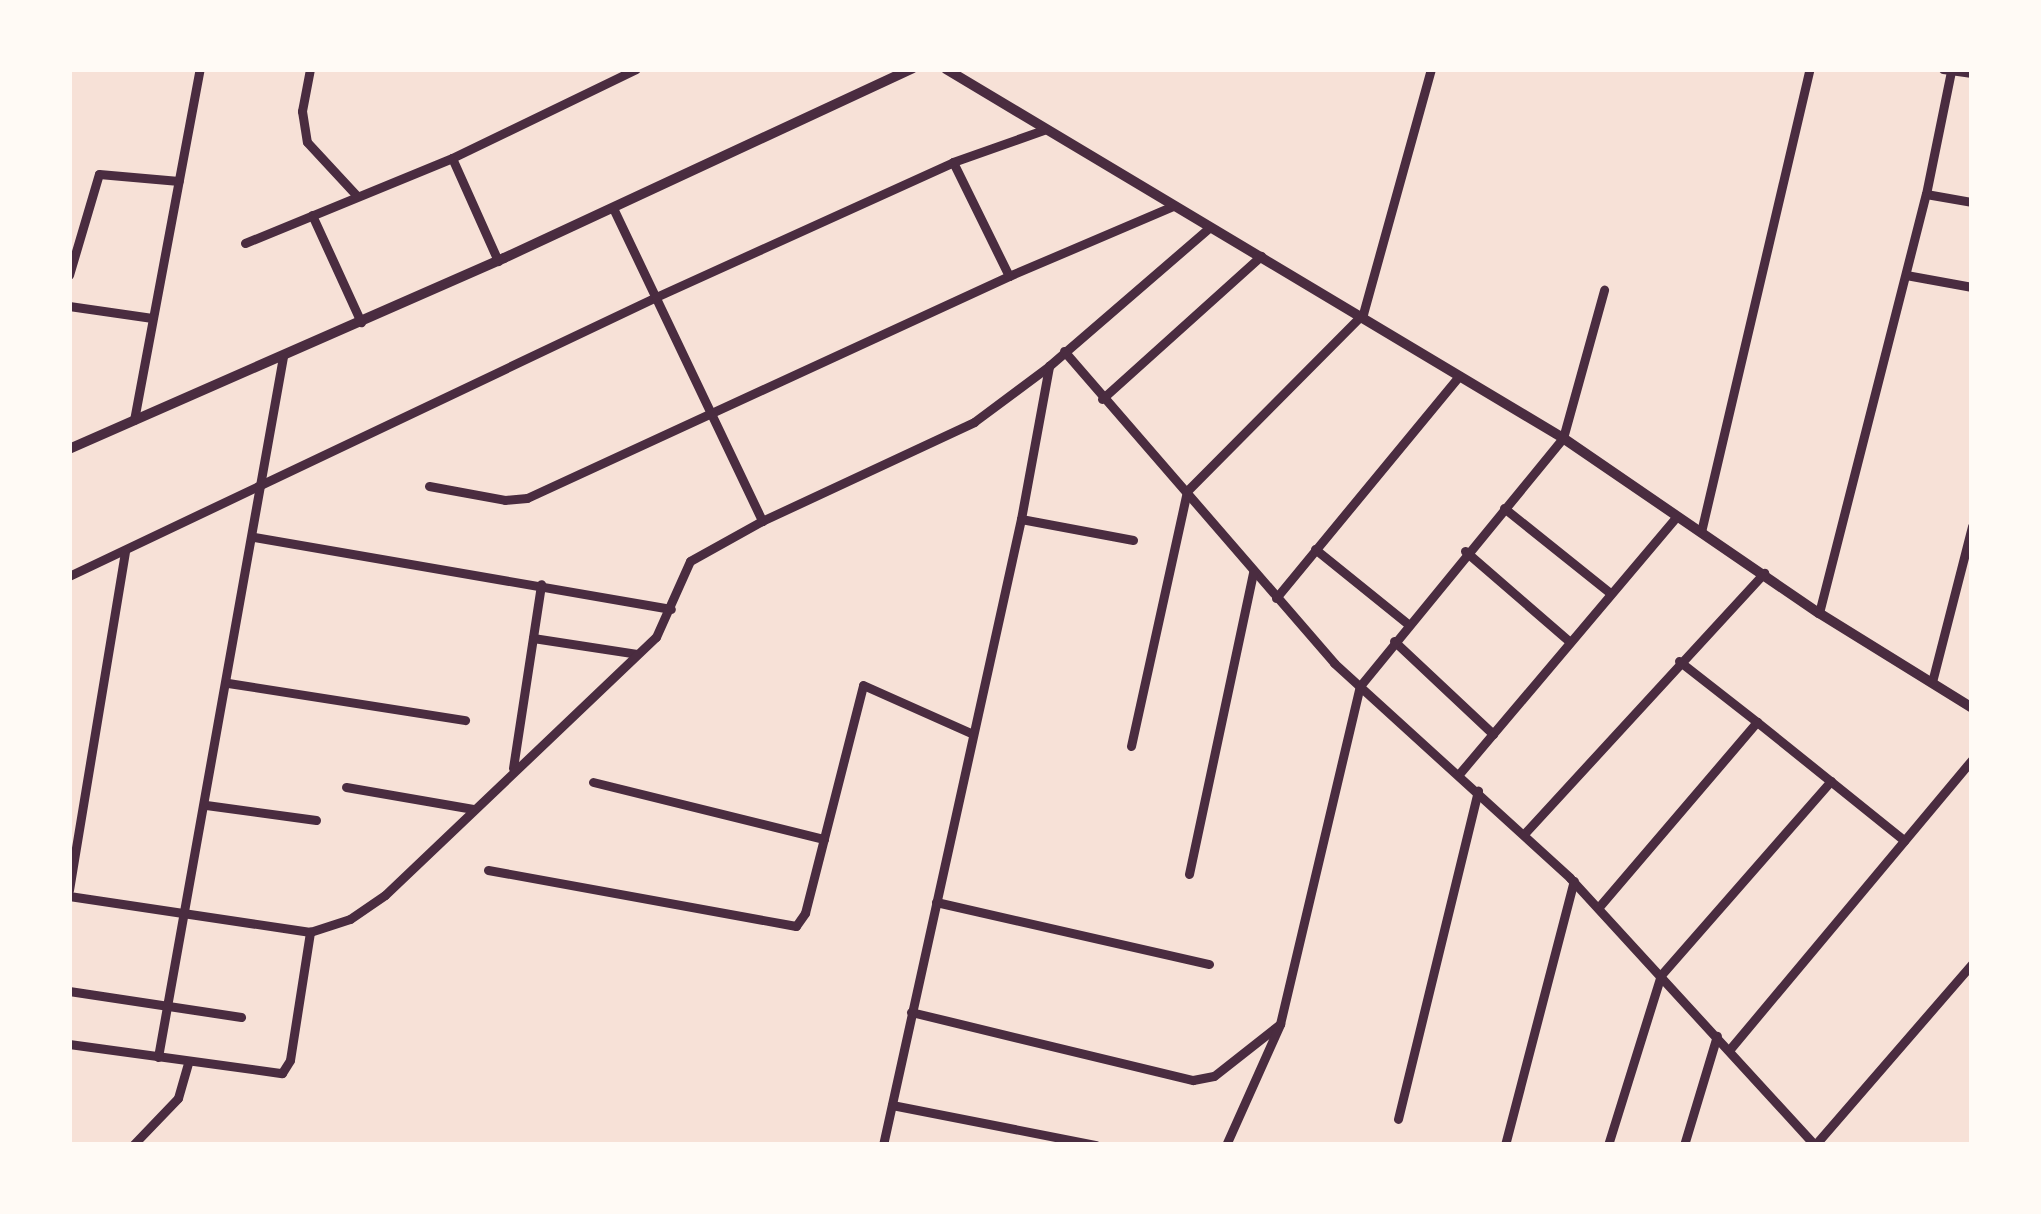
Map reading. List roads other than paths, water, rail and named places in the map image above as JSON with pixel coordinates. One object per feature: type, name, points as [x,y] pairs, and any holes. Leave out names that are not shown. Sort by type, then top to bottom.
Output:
[{"type":"street","points":[[134,420],[200,69]]},
{"type":"street","points":[[310,69],[302,111],[307,142],[357,196]]},
{"type":"street","points":[[245,243],[452,158],[636,69]]},
{"type":"street","points":[[69,449],[498,261],[912,69]]},
{"type":"street","points":[[946,69],[1363,314],[1563,438],[1819,613],[1972,708]]},
{"type":"street","points":[[1131,746],[1187,491],[1363,314],[1431,69]]},
{"type":"street","points":[[1701,532],[1810,69]]},
{"type":"street","points":[[1819,613],[1926,194],[1947,70],[1972,73]]},
{"type":"street","points":[[69,576],[656,297],[952,163],[1046,129]]},
{"type":"street","points":[[452,158],[498,261]]},
{"type":"street","points":[[952,163],[1009,276]]},
{"type":"street","points":[[69,275],[99,174],[179,181]]},
{"type":"street","points":[[1926,194],[1972,202]]},
{"type":"street","points":[[429,487],[505,500],[527,498],[1009,276],[1173,206]]},
{"type":"street","points":[[613,208],[762,521]]},
{"type":"street","points":[[312,214],[361,322]]},
{"type":"street","points":[[125,551],[69,893],[310,932],[350,919],[386,896],[512,769],[637,654],[671,609],[690,560],[762,521],[974,422],[1049,366],[1210,228]]},
{"type":"street","points":[[1102,400],[1261,256]]},
{"type":"street","points":[[1906,274],[1972,287]]},
{"type":"street","points":[[1226,1145],[1280,1024],[1360,686],[1465,551],[1563,438],[1604,290]]},
{"type":"street","points":[[69,306],[152,318]]},
{"type":"street","points":[[1064,351],[1276,598],[1360,686],[1574,881],[1815,1145],[1972,964]]},
{"type":"street","points":[[158,1057],[283,357]]},
{"type":"street","points":[[884,1145],[1021,519],[1049,366]]},
{"type":"street","points":[[1276,598],[1459,376]]},
{"type":"street","points":[[1504,508],[1610,593]]},
{"type":"street","points":[[1460,775],[1676,517]]},
{"type":"street","points":[[1021,519],[1133,540]]},
{"type":"street","points":[[1932,682],[1972,526]]},
{"type":"street","points":[[254,537],[671,609]]},
{"type":"street","points":[[1315,549],[1408,624]]},
{"type":"street","points":[[1465,551],[1570,641]]},
{"type":"street","points":[[1189,874],[1253,572]]},
{"type":"street","points":[[1524,834],[1678,661],[1764,573]]},
{"type":"street","points":[[512,769],[541,584]]},
{"type":"street","points":[[532,638],[637,654]]},
{"type":"street","points":[[1394,641],[1493,734]]},
{"type":"street","points":[[1678,661],[1904,840]]},
{"type":"street","points":[[228,683],[465,720]]},
{"type":"street","points":[[488,870],[796,926],[805,914],[863,686],[872,685],[971,734]]},
{"type":"street","points":[[1598,908],[1757,722]]},
{"type":"street","points":[[1730,1049],[1972,760]]},
{"type":"street","points":[[1608,1145],[1661,975],[1831,781]]},
{"type":"street","points":[[593,782],[824,838]]},
{"type":"street","points":[[346,787],[472,808]]},
{"type":"street","points":[[1398,1119],[1478,791]]},
{"type":"street","points":[[206,805],[316,820]]},
{"type":"street","points":[[1505,1145],[1574,881]]},
{"type":"street","points":[[936,902],[1210,964]]},
{"type":"street","points":[[69,1044],[282,1073],[290,1060],[310,932]]},
{"type":"street","points":[[69,991],[242,1017]]},
{"type":"street","points":[[911,1012],[1206,1081],[1280,1024]]},
{"type":"street","points":[[1684,1145],[1717,1036]]},
{"type":"street","points":[[133,1145],[178,1098],[188,1062]]},
{"type":"street","points":[[892,1105],[1096,1145]]},
{"type":"street","points":[[1797,1145],[1800,1130]]}]
